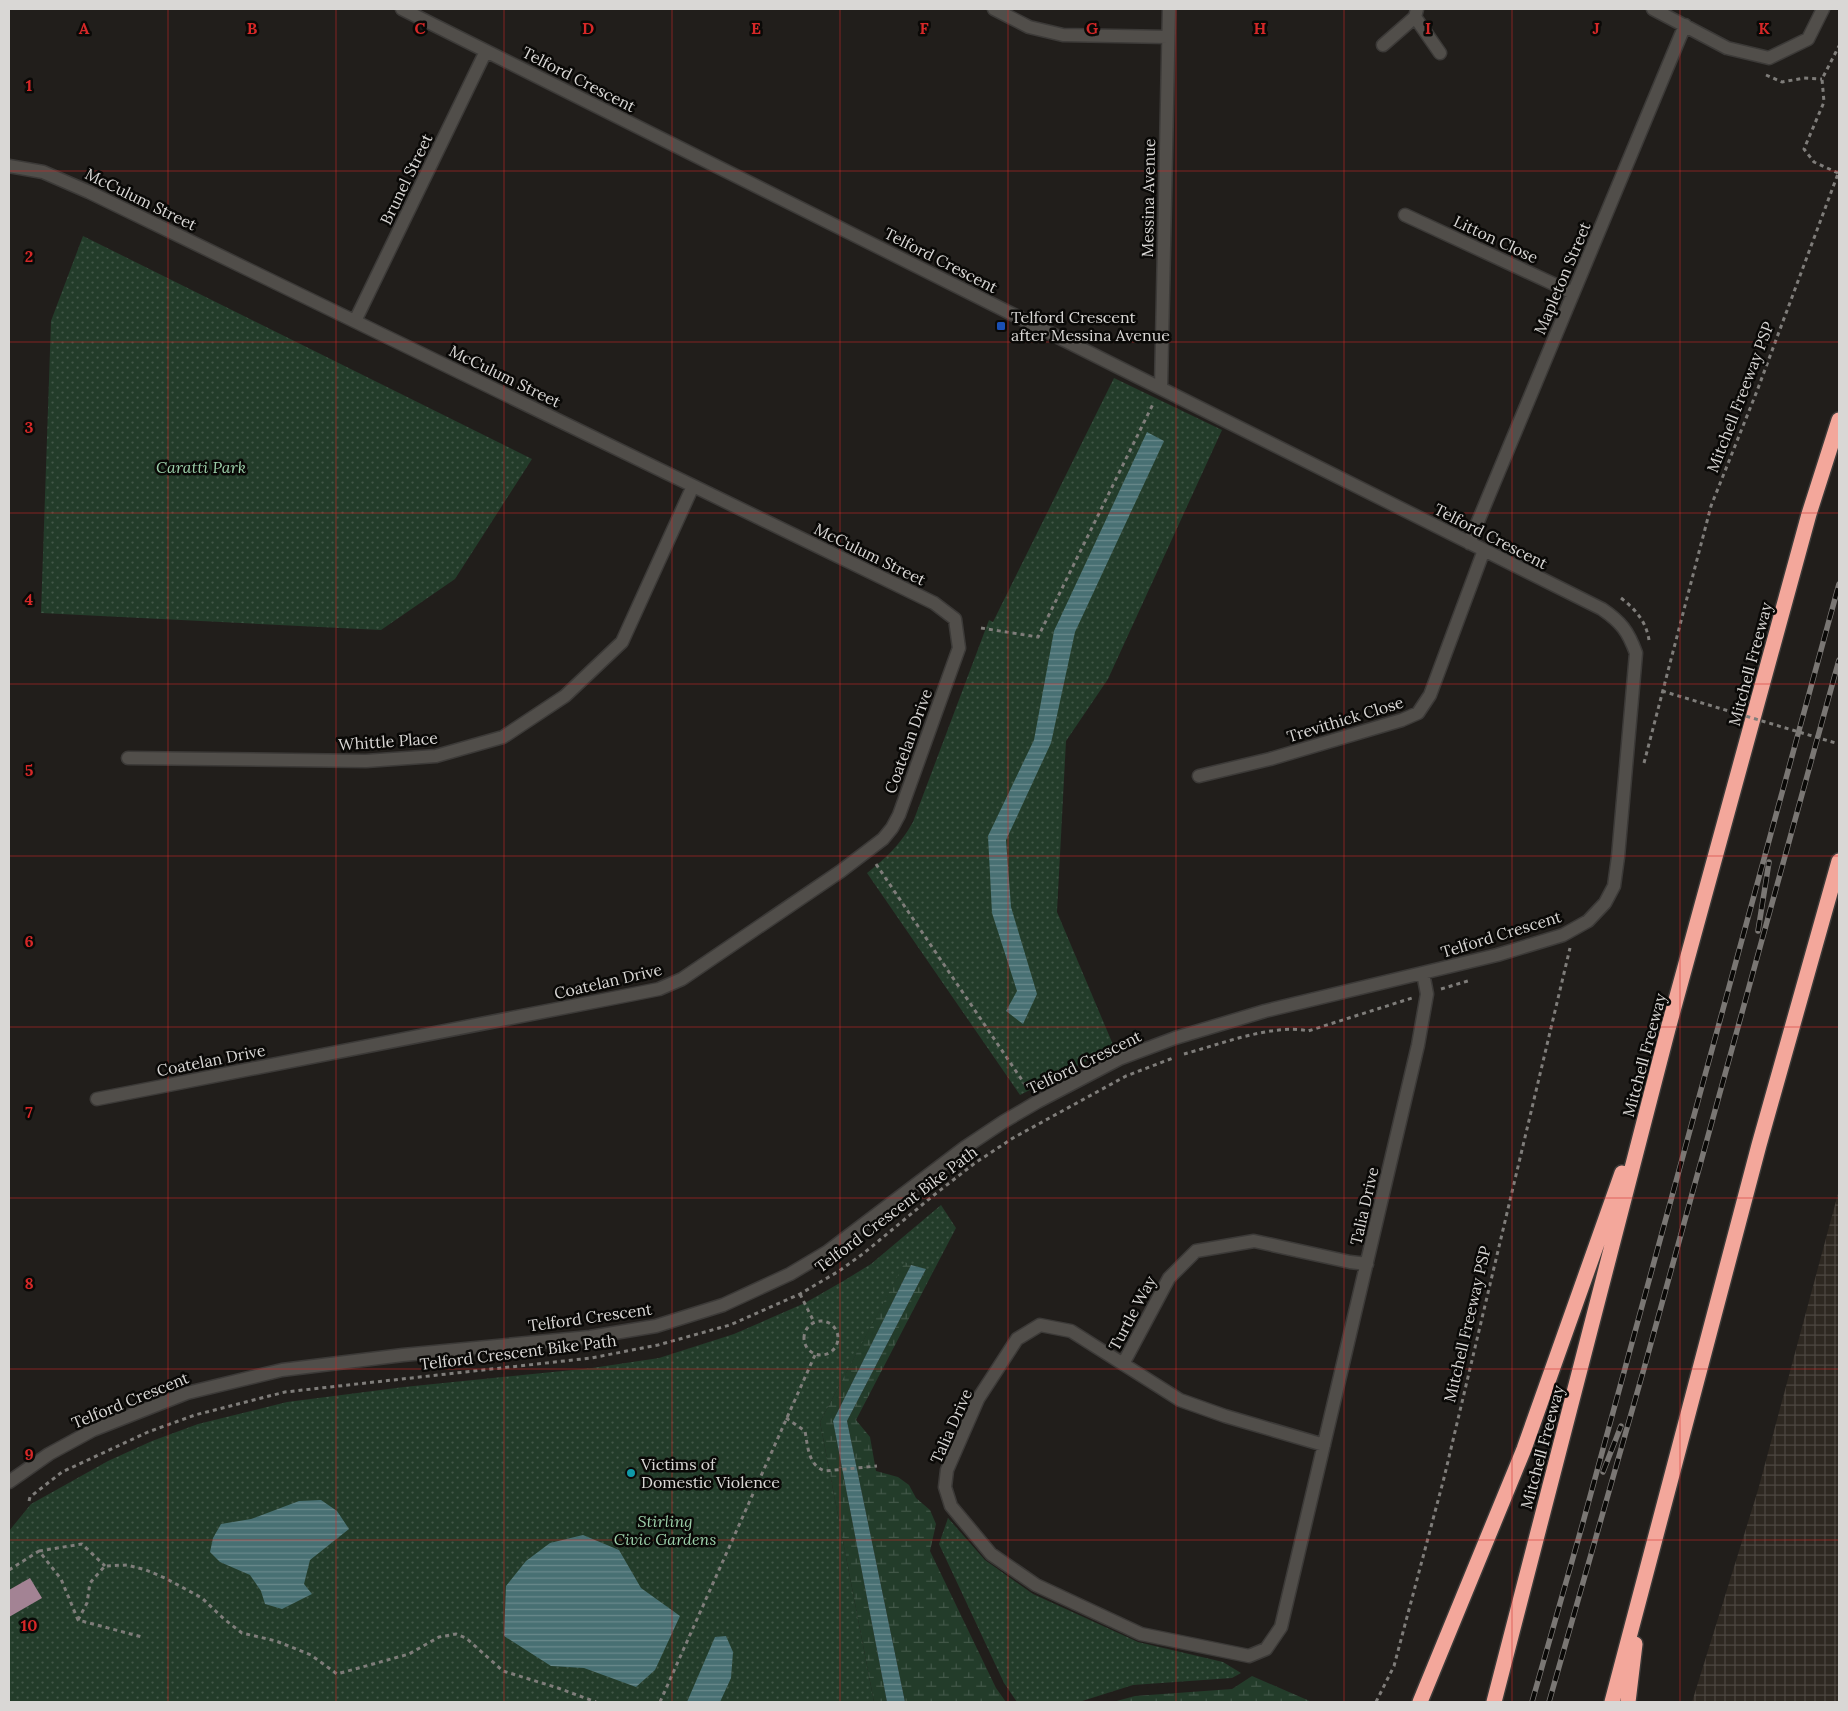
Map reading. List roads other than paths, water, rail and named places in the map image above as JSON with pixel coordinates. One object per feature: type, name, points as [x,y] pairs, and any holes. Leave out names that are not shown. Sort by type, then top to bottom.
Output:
[{"type":"highway","name":"Mitchell Freeway","points":[[1494,1702],[1656,1080],[1809,514],[1839,420]]},
{"type":"highway","points":[[1612,1702],[1759,1145],[1839,861]]},
{"type":"highway","points":[[1420,1702],[1524,1449],[1656,1080]]},
{"type":"highway","points":[[1628,1702],[1641,1590]]},
{"type":"street","name":"Telford Crescent","points":[[9,1482],[49,1454],[93,1430],[187,1393],[282,1370],[412,1354],[590,1337],[656,1326],[723,1305],[790,1274],[827,1252],[964,1148],[1003,1122],[1119,1059],[1175,1038],[1265,1011],[1497,956],[1563,935],[1588,921],[1605,903],[1614,886],[1636,653],[1630,636],[1618,621],[1602,609],[402,9]]},
{"type":"street","points":[[994,9],[1029,27],[1063,36],[1168,37]]},
{"type":"street","name":"Messina Avenue","points":[[1161,388],[1169,9]]},
{"type":"street","points":[[1653,9],[1727,48],[1769,58],[1808,39],[1823,9]]},
{"type":"street","points":[[1383,45],[1416,13],[1440,53]]},
{"type":"street","name":"Mapleton Street","points":[[1469,543],[1685,25]]},
{"type":"street","name":"Brunel Street","points":[[355,321],[486,50]]},
{"type":"street","name":"McCulum Street","points":[[9,166],[43,172],[74,185],[934,603],[955,620],[959,648]]},
{"type":"street","name":"Litton Close","points":[[1405,215],[1573,293]]},
{"type":"street","name":"Whittle Place","points":[[128,758],[366,761],[436,756],[503,737],[565,696],[622,642],[693,486]]},
{"type":"street","name":"Trevithick Close","points":[[1199,776],[1270,759],[1402,720],[1418,713],[1430,695],[1484,550]]},
{"type":"street","name":"Coatelan Drive","points":[[97,1098],[659,989],[682,979],[883,839],[892,828],[898,815],[959,648]]},
{"type":"street","name":"Talia Drive","points":[[1324,1444],[1225,1416],[1180,1400],[1071,1331],[1040,1325],[1017,1339],[978,1400],[947,1470],[945,1486],[951,1506],[991,1554],[1036,1585],[1141,1634],[1249,1656],[1266,1649],[1280,1627],[1324,1444],[1418,1045],[1427,994],[1423,973]]},
{"type":"street","name":"Turtle Way","points":[[1123,1364],[1169,1278],[1196,1251],[1254,1241],[1366,1264]]},
{"type":"water","points":[[1147,432],[1164,441],[1075,632],[1051,743],[1006,840],[1011,907],[1037,994],[1023,1024],[1006,1011],[1017,991],[992,913],[988,836],[1034,740],[1054,631]]},
{"type":"water","points":[[911,1265],[926,1269],[847,1421],[905,1702],[887,1702],[833,1421]]},
{"type":"water","points":[[321,1500],[337,1511],[349,1529],[310,1560],[304,1584],[312,1594],[282,1609],[265,1604],[261,1591],[250,1575],[220,1562],[210,1552],[213,1538],[221,1524],[251,1519],[299,1501]]},
{"type":"water","points":[[583,1535],[619,1550],[641,1588],[680,1616],[655,1670],[636,1687],[584,1668],[551,1666],[504,1636],[506,1586],[526,1561],[550,1543]]},
{"type":"water","points":[[726,1636],[733,1652],[731,1678],[720,1702],[687,1702],[715,1637]]},
{"type":"railway","points":[[1532,1702],[1582,1526],[1839,584]]},
{"type":"railway","points":[[1549,1702],[1645,1365],[1839,660]]},
{"type":"railway","points":[[1758,931],[1769,862]]},
{"type":"railway","points":[[1603,1472],[1621,1426]]},
{"type":"place","name":"Telford Crescent after Messina Avenue","points":[[1001,326]]},
{"type":"place","name":"Victims of Domestic Violence","points":[[631,1473]]},
{"type":"park label","name":"Caratti Park","points":[[201,467]]},
{"type":"park label","name":"Stirling Civic Gardens","points":[[665,1530]]}]
